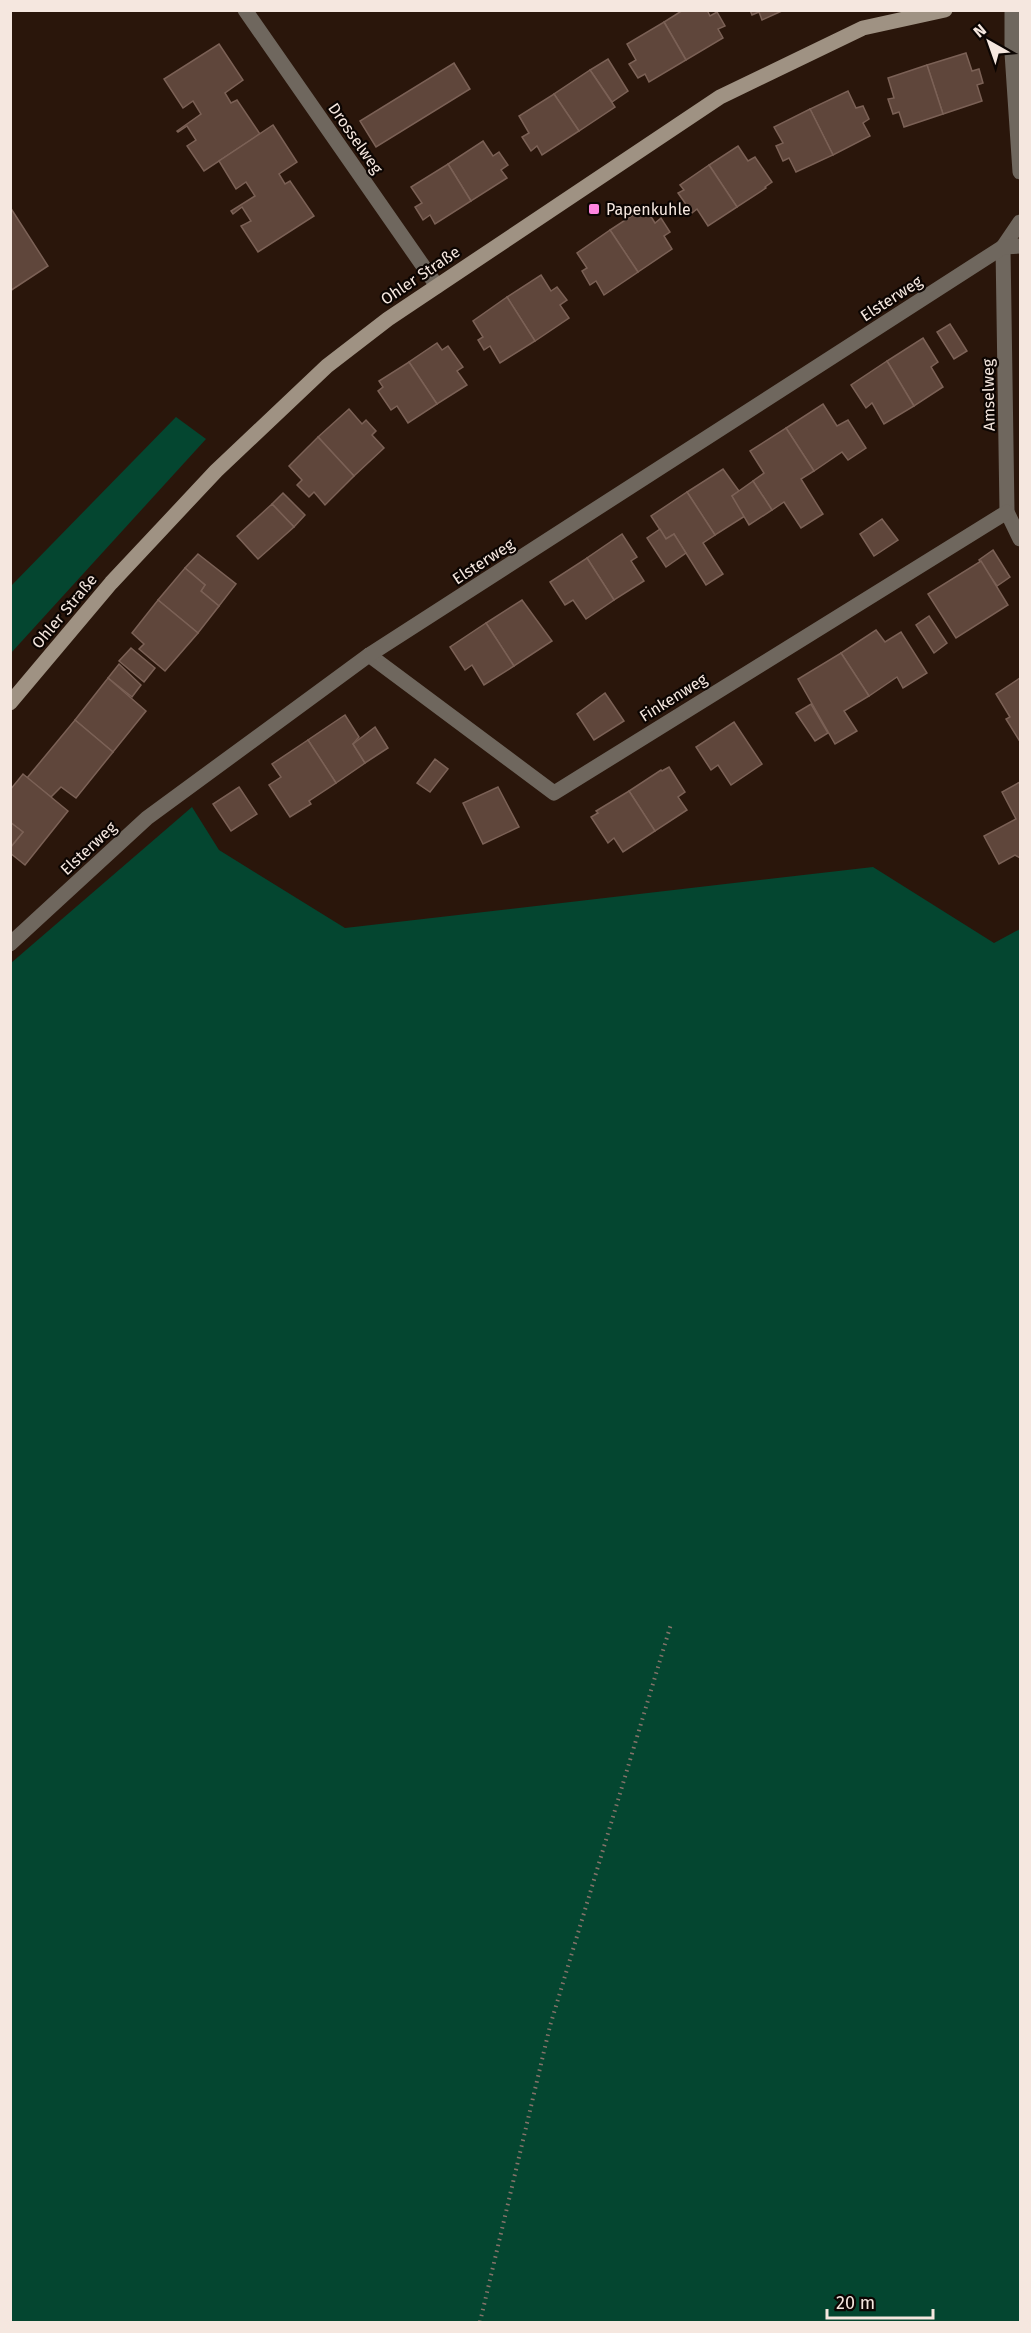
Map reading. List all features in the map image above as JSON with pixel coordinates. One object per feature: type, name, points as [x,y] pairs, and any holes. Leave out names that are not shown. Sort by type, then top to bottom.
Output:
[{"type":"street","name":"Drosselweg","points":[[245,10],[437,286]]},
{"type":"street","name":"Ohler Straße","points":[[10,703],[111,583],[216,471],[327,366],[388,319],[720,97],[863,28],[945,10]]},
{"type":"street","points":[[1012,10],[1012,52],[1020,172]]},
{"type":"street","points":[[1003,247],[1020,222]]},
{"type":"street","points":[[1003,247],[1020,246]]},
{"type":"street","name":"Amselweg","points":[[1003,247],[1007,512],[1020,538]]},
{"type":"street","name":"Elsterweg","points":[[10,944],[147,818],[369,655],[1003,247]]},
{"type":"street","name":"Finkenweg","points":[[369,655],[554,793],[1007,512]]},
{"type":"path","points":[[480,2322],[550,2026],[671,1624]]},
{"type":"green space","points":[[176,417],[206,439],[11,653],[11,586]]},
{"type":"green space","points":[[192,807],[219,850],[345,928],[873,867],[994,943],[1020,929],[1020,2322],[11,2322],[11,963]]},
{"type":"building","points":[[683,10],[707,10],[710,16],[717,12],[725,26],[718,29],[723,38],[686,60],[664,22]]},
{"type":"building","points":[[750,10],[784,10],[762,20],[759,12],[752,15]]},
{"type":"building","points":[[664,22],[686,60],[649,82],[645,74],[638,78],[629,64],[636,60],[627,44]]},
{"type":"building","points":[[219,44],[243,80],[225,93],[231,103],[237,100],[260,134],[204,171],[187,146],[196,140],[187,126],[177,131],[201,114],[193,101],[183,108],[164,79]]},
{"type":"building","points":[[966,53],[972,71],[979,69],[983,83],[977,85],[982,101],[943,114],[927,65]]},
{"type":"building","points":[[608,59],[628,91],[612,102],[590,70]]},
{"type":"building","points":[[454,63],[470,89],[376,147],[360,121]]},
{"type":"building","points":[[927,65],[943,114],[904,127],[899,112],[893,114],[888,99],[894,98],[888,78]]},
{"type":"building","points":[[590,70],[615,107],[579,131],[554,94]]},
{"type":"building","points":[[848,91],[856,108],[863,106],[869,119],[863,123],[870,136],[833,155],[810,109]]},
{"type":"building","points":[[554,94],[579,131],[542,155],[537,146],[531,151],[522,137],[529,133],[519,116]]},
{"type":"building","points":[[810,109],[833,155],[796,172],[789,158],[783,161],[776,146],[783,143],[774,127]]},
{"type":"building","points":[[273,125],[297,162],[279,174],[285,184],[290,181],[314,216],[258,252],[241,226],[251,221],[242,207],[233,214],[231,211],[255,196],[246,182],[236,189],[219,161]]},
{"type":"building","points":[[483,141],[493,156],[499,152],[508,165],[501,170],[507,178],[471,201],[448,164]]},
{"type":"building","points":[[738,146],[748,161],[755,157],[772,182],[737,207],[709,165]]},
{"type":"building","points":[[448,164],[471,201],[435,224],[430,215],[423,220],[415,207],[422,203],[411,187]]},
{"type":"building","points":[[709,165],[737,207],[708,226],[697,209],[692,213],[678,193],[684,190],[680,185]]},
{"type":"building","points":[[10,207],[48,266],[10,291]]},
{"type":"building","points":[[645,207],[655,223],[661,218],[670,232],[664,236],[672,249],[638,272],[610,230]]},
{"type":"building","points":[[610,230],[638,272],[604,295],[596,281],[590,285],[582,271],[587,268],[577,253]]},
{"type":"building","points":[[541,275],[551,291],[557,287],[567,300],[560,305],[569,318],[535,341],[507,297]]},
{"type":"building","points":[[507,297],[535,341],[500,363],[490,346],[484,350],[478,340],[483,337],[473,321]]},
{"type":"building","points":[[950,324],[967,351],[954,359],[937,332]]},
{"type":"building","points":[[923,338],[938,362],[931,367],[943,387],[914,406],[887,361]]},
{"type":"building","points":[[437,343],[442,350],[448,346],[463,367],[457,371],[467,385],[437,404],[409,362]]},
{"type":"building","points":[[887,361],[914,406],[884,424],[872,403],[866,408],[851,385]]},
{"type":"building","points":[[409,362],[437,404],[408,423],[397,406],[391,410],[378,391],[383,387],[379,381]]},
{"type":"building","points":[[823,404],[837,426],[848,420],[866,448],[848,460],[842,452],[814,471],[786,428]]},
{"type":"building","points":[[349,409],[362,424],[366,420],[376,431],[372,435],[384,448],[354,476],[318,437]]},
{"type":"building","points":[[786,428],[814,471],[801,479],[823,514],[801,528],[784,502],[772,510],[753,481],[764,473],[750,451]]},
{"type":"building","points":[[318,437],[354,476],[325,505],[314,492],[309,497],[297,485],[302,480],[289,466]]},
{"type":"building","points":[[723,469],[739,491],[732,496],[745,516],[715,535],[687,492]]},
{"type":"building","points":[[753,481],[772,510],[749,525],[732,496]]},
{"type":"building","points":[[687,492],[715,535],[703,543],[723,574],[706,585],[674,534],[666,539],[651,516]]},
{"type":"building","points":[[283,493],[305,515],[294,527],[272,504]]},
{"type":"building","points":[[272,504],[294,527],[258,559],[237,536]]},
{"type":"building","points":[[882,519],[898,540],[874,556],[860,534]]},
{"type":"building","points":[[660,529],[666,539],[674,534],[686,553],[666,567],[647,538]]},
{"type":"building","points":[[622,534],[637,557],[631,561],[644,581],[614,600],[587,558]]},
{"type":"building","points":[[993,550],[1010,577],[997,586],[979,560]]},
{"type":"building","points":[[198,554],[236,584],[219,606],[201,591],[205,585],[185,568]]},
{"type":"building","points":[[587,558],[614,600],[586,619],[573,600],[565,605],[550,582]]},
{"type":"building","points":[[981,561],[1008,605],[956,638],[928,594]]},
{"type":"building","points":[[185,568],[205,585],[201,591],[219,606],[198,633],[158,600]]},
{"type":"building","points":[[158,600],[198,633],[165,671],[139,649],[144,644],[132,633]]},
{"type":"building","points":[[522,600],[552,641],[514,666],[486,623]]},
{"type":"building","points":[[929,616],[947,643],[934,653],[916,625]]},
{"type":"building","points":[[486,623],[514,666],[484,685],[472,665],[465,670],[450,647]]},
{"type":"building","points":[[876,630],[885,642],[901,632],[927,673],[903,688],[897,677],[869,696],[841,653]]},
{"type":"building","points":[[131,648],[155,668],[144,682],[119,661]]},
{"type":"building","points":[[841,653],[869,696],[844,711],[857,731],[835,744],[798,679]]},
{"type":"building","points":[[119,664],[141,685],[132,697],[108,678]]},
{"type":"building","points":[[108,678],[146,711],[113,752],[75,720]]},
{"type":"building","points":[[1020,678],[1019,740],[1006,719],[1010,717],[996,694]]},
{"type":"building","points":[[605,693],[624,721],[594,740],[577,714]]},
{"type":"building","points":[[811,704],[828,733],[815,741],[796,713]]},
{"type":"building","points":[[345,715],[359,737],[353,744],[365,763],[336,783],[308,740]]},
{"type":"building","points":[[75,720],[113,752],[76,798],[61,787],[51,797],[27,778]]},
{"type":"building","points":[[734,722],[762,764],[731,785],[718,765],[711,770],[696,747]]},
{"type":"building","points":[[375,727],[388,748],[365,763],[353,744]]},
{"type":"building","points":[[308,740],[336,783],[309,801],[311,804],[290,817],[269,785],[281,777],[272,764]]},
{"type":"building","points":[[435,759],[448,769],[430,792],[417,783]]},
{"type":"building","points":[[669,767],[685,792],[678,797],[687,810],[655,831],[629,791]]},
{"type":"building","points":[[23,774],[68,811],[25,865],[10,853],[10,848],[23,832],[10,822],[10,790]]},
{"type":"building","points":[[1020,782],[1020,858],[1015,855],[999,864],[984,836],[1016,819],[1002,792]]},
{"type":"building","points":[[239,787],[257,814],[231,831],[213,804]]},
{"type":"building","points":[[498,787],[519,827],[483,844],[463,803]]},
{"type":"building","points":[[629,791],[655,831],[623,852],[614,838],[608,843],[591,817],[598,813],[596,811]]},
{"type":"building","points":[[10,822],[23,832],[10,848]]},
{"type":"place","name":"Papenkuhle","points":[[594,209]]}]
